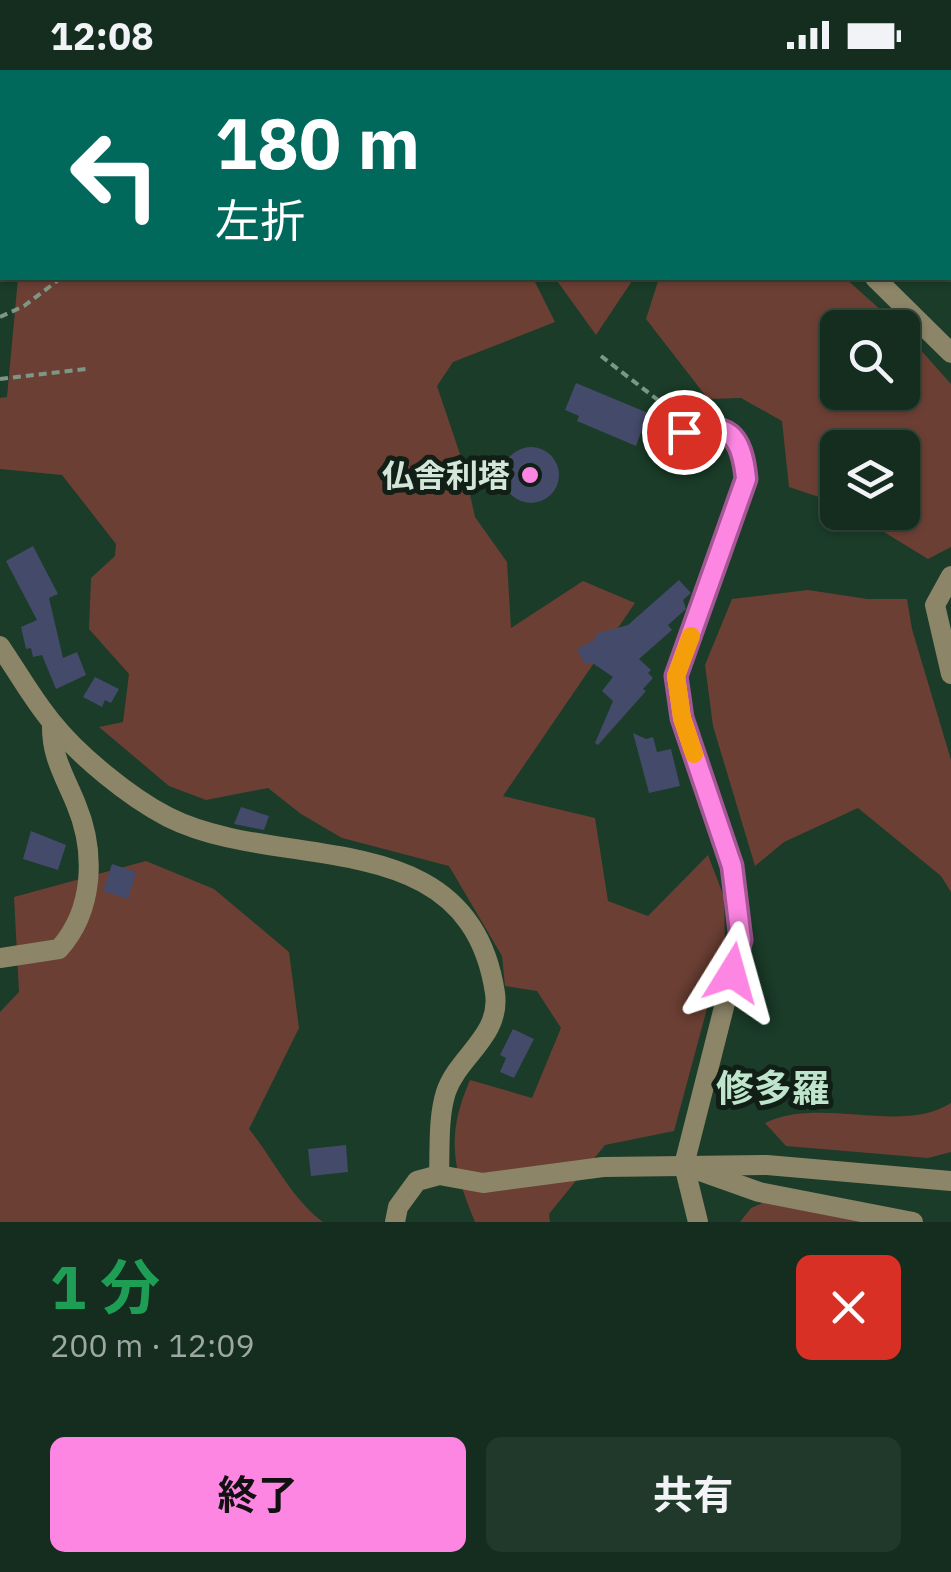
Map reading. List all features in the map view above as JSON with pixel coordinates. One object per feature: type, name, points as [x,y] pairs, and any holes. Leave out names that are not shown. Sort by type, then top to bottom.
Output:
[{"type":"street","points":[[877,280],[951,352]]},
{"type":"street","points":[[689,430],[711,425],[731,434],[743,451],[746,479],[676,676],[682,718],[732,866],[741,940],[684,1165],[698,1222]]},
{"type":"street","points":[[951,576],[935,605],[951,674]]},
{"type":"street","points":[[0,646],[52,724],[128,792],[169,818],[203,830],[387,865],[425,882],[464,918],[489,972],[495,1008],[493,1024],[457,1072],[446,1094],[439,1174]]},
{"type":"street","points":[[0,958],[60,949],[77,930],[88,888],[87,841],[78,808],[51,749],[52,724]]},
{"type":"street","points":[[684,1165],[759,1192],[913,1222]]},
{"type":"street","points":[[395,1222],[398,1208],[417,1180],[439,1174],[484,1183],[603,1167],[767,1165],[951,1181]]},
{"type":"path","points":[[0,318],[59,280]]},
{"type":"path","points":[[601,356],[689,430]]},
{"type":"path","points":[[0,379],[86,369]]},
{"type":"shaded area","points":[[18,280],[534,280],[555,322],[453,362],[437,386],[463,463],[475,517],[507,562],[511,628],[583,581],[635,603],[503,796],[595,818],[608,901],[648,916],[708,855],[724,897],[725,942],[674,1131],[605,1145],[549,1214],[550,1222],[475,1222],[461,1184],[455,1151],[457,1118],[470,1080],[532,1098],[561,1028],[537,991],[505,986],[502,956],[449,866],[342,838],[301,814],[268,788],[206,800],[169,786],[99,727],[123,722],[129,674],[89,629],[91,578],[115,556],[116,544],[62,475],[0,469],[0,398],[7,397]]},
{"type":"shaded area","points":[[556,280],[633,280],[596,335]]},
{"type":"shaded area","points":[[658,280],[847,280],[881,310],[820,310],[820,410],[920,410],[920,349],[951,384],[951,547],[928,559],[881,530],[920,530],[920,430],[820,430],[820,497],[789,487],[782,421],[741,398],[708,399],[646,319]]},
{"type":"shaded area","points":[[808,590],[868,599],[907,599],[912,629],[951,760],[951,892],[941,876],[858,808],[784,842],[755,866],[713,726],[705,665],[732,599]]},
{"type":"shaded area","points":[[146,861],[214,889],[289,952],[299,1028],[249,1129],[292,1190],[323,1222],[0,1222],[0,1012],[19,992],[14,897]]},
{"type":"shaded area","points":[[951,1103],[951,1152],[928,1158],[786,1146],[765,1123],[811,1113],[909,1116]]},
{"type":"shaded area","points":[[780,1196],[873,1222],[740,1222],[751,1208]]},
{"type":"building","points":[[576,383],[648,413],[636,446],[577,421],[579,416],[565,410]]},
{"type":"building","points":[[531,447],[550,456],[559,475],[550,494],[531,503],[512,494],[503,475],[512,456]]},
{"type":"building","points":[[33,546],[58,594],[49,598],[63,658],[77,652],[86,675],[56,689],[42,655],[33,657],[31,648],[26,649],[21,627],[37,620],[6,561]]},
{"type":"building","points":[[679,580],[691,593],[683,600],[686,609],[668,625],[672,630],[639,659],[651,670],[648,673],[653,678],[598,745],[595,743],[613,701],[602,691],[613,677],[591,662],[585,665],[577,649],[596,639],[595,634],[628,625]]},
{"type":"building","points":[[95,677],[119,689],[111,703],[105,700],[102,707],[83,697]]},
{"type":"building","points":[[633,733],[646,739],[653,737],[657,752],[671,749],[680,786],[649,793]]},
{"type":"building","points":[[241,807],[269,816],[264,830],[234,824]]},
{"type":"building","points":[[31,831],[66,845],[58,870],[23,859]]},
{"type":"building","points":[[112,864],[136,872],[128,899],[103,891]]},
{"type":"building","points":[[513,1029],[534,1039],[514,1078],[500,1072],[506,1058],[500,1055]]},
{"type":"building","points":[[346,1145],[348,1172],[311,1176],[308,1149]]},
{"type":"slow traffic","points":[[691,636],[676,676],[682,718],[694,754]]},
{"type":"place","name":"仏舎利塔","points":[[530,475]]},
{"type":"district","name":"修多羅","points":[[773,1087]]},
{"type":"route","points":[[684,432],[711,425],[731,434],[743,451],[746,479],[676,676],[682,718],[732,866],[741,940],[732,973]]}]
